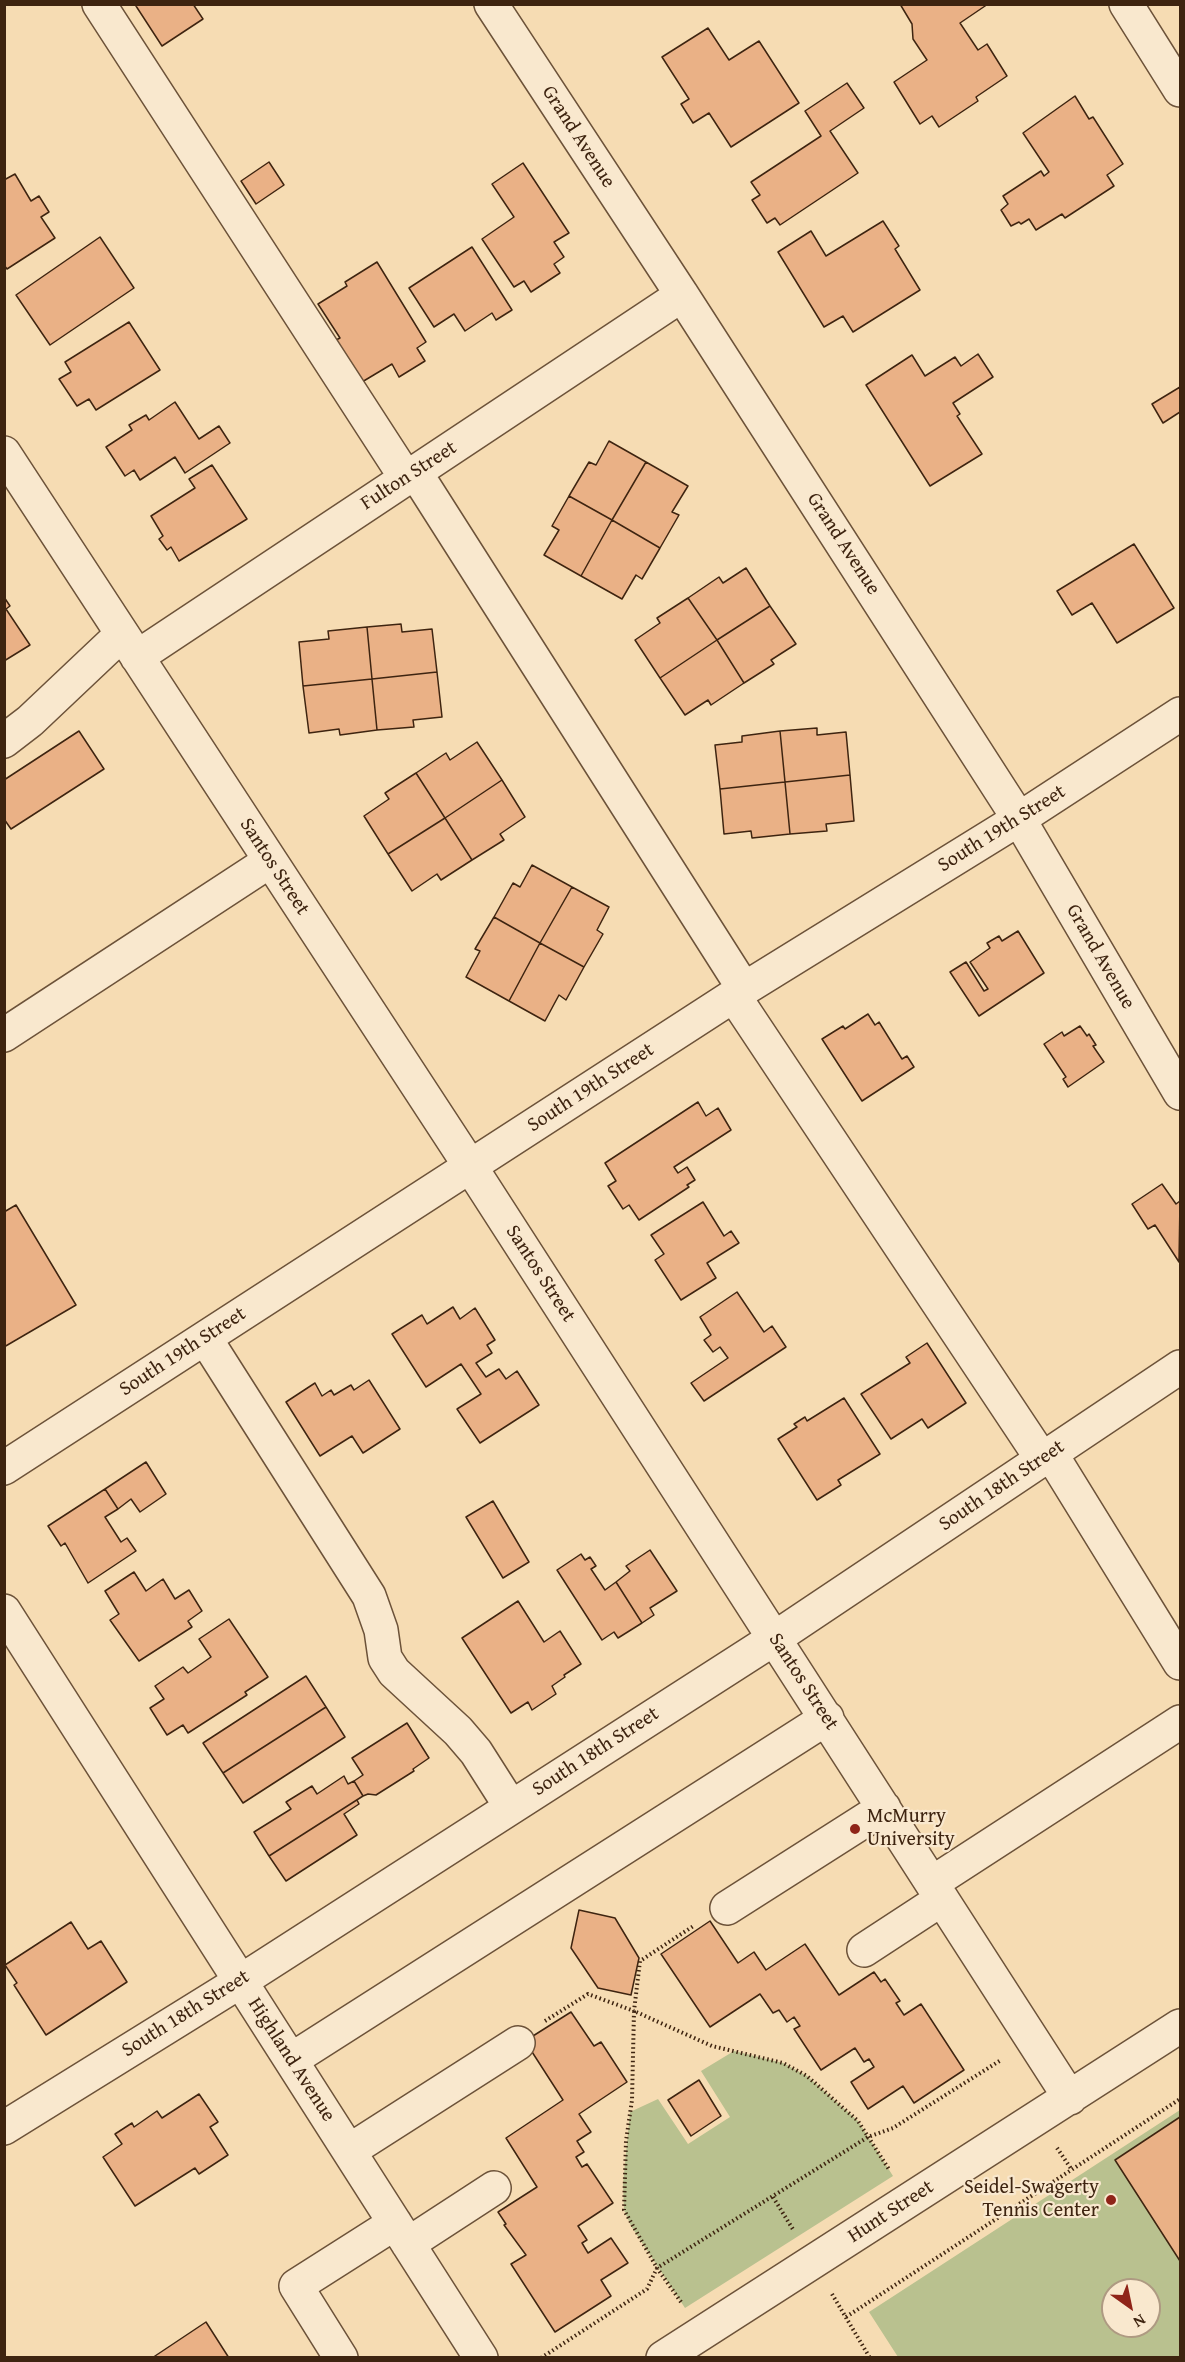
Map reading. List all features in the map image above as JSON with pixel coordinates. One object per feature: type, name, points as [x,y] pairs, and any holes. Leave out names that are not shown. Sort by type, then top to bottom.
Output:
[{"type":"street","points":[[99,4],[411,475],[739,992],[1180,1663]]},
{"type":"street","name":"Grand Avenue","points":[[491,4],[682,295],[1171,1057],[1180,1093]]},
{"type":"street","points":[[1126,4],[1180,90]]},
{"type":"street","name":"Fulton Street","points":[[4,741],[129,645],[411,475],[682,295]]},
{"type":"street","name":"Santos Street","points":[[4,453],[470,1166],[1070,2098]]},
{"type":"street","name":"South 19th Street","points":[[4,1468],[739,992],[1020,819],[1180,714]]},
{"type":"street","points":[[4,1035],[270,861]]},
{"type":"street","points":[[205,1338],[369,1596],[381,1630],[385,1658],[394,1672],[464,1738],[476,1752],[511,1807]]},
{"type":"street","name":"South 18th Street","points":[[4,2128],[241,1981],[775,1638],[1180,1367]]},
{"type":"street","name":"Highland Avenue","points":[[4,1611],[481,2358]]},
{"type":"street","points":[[291,2060],[827,1718]]},
{"type":"street","points":[[864,1950],[937,1891],[1180,1722]]},
{"type":"street","points":[[713,1916],[884,1808]]},
{"type":"street","name":"Hunt Street","points":[[663,2358],[1180,2026]]},
{"type":"street","points":[[349,2151],[529,2034]]},
{"type":"street","points":[[341,2358],[296,2286],[494,2188]]},
{"type":"path","points":[[685,2308],[657,2268],[624,2210],[626,2141],[632,2100],[634,2011],[640,1961],[713,1916]]},
{"type":"path","points":[[529,2034],[588,1994],[634,2011],[712,2046],[783,2064],[807,2076],[858,2121],[893,2176]]},
{"type":"path","points":[[541,2358],[647,2289],[657,2268],[868,2137],[893,2128],[1010,2055]]},
{"type":"path","points":[[846,2316],[1180,2099]]},
{"type":"path","points":[[1056,2146],[1072,2170]]},
{"type":"path","points":[[773,2196],[797,2237]]},
{"type":"path","points":[[831,2292],[870,2358]]},
{"type":"green space","points":[[734,2051],[783,2063],[807,2076],[858,2121],[893,2176],[685,2308],[631,2226],[624,2210],[623,2184],[630,2112],[658,2099],[688,2144],[730,2117],[701,2071]]},
{"type":"green space","name":"Seidel-Swagerty Tennis Center","points":[[1180,2110],[1180,2357],[898,2357],[869,2312]]},
{"type":"building","points":[[138,4],[193,4],[203,19],[162,46],[136,6]]},
{"type":"building","points":[[900,4],[988,4],[960,23],[978,50],[987,44],[1007,76],[976,97],[978,101],[939,127],[932,116],[920,124],[894,82],[927,60],[913,39],[912,24]]},
{"type":"building","points":[[708,28],[729,60],[759,41],[799,103],[731,147],[709,113],[693,123],[681,104],[689,99],[662,57]]},
{"type":"building","points":[[847,83],[864,108],[830,131],[858,173],[780,225],[775,218],[767,223],[752,200],[760,195],[751,182],[821,136],[805,111]]},
{"type":"building","points":[[1075,96],[1089,119],[1093,117],[1123,164],[1107,175],[1114,186],[1065,218],[1062,214],[1036,230],[1029,219],[1011,226],[1001,210],[1008,204],[1003,196],[1041,171],[1044,176],[1049,172],[1023,133]]},
{"type":"building","points":[[269,162],[284,185],[256,204],[241,181]]},
{"type":"building","points":[[523,163],[569,233],[554,242],[564,257],[554,264],[560,273],[531,292],[524,281],[514,287],[482,239],[514,217],[492,184]]},
{"type":"building","points":[[15,174],[31,201],[39,196],[49,212],[41,217],[55,238],[7,269],[4,265],[4,180]]},
{"type":"building","points":[[883,221],[899,246],[895,249],[920,290],[853,332],[843,316],[824,327],[778,252],[811,231],[826,256]]},
{"type":"building","points":[[100,237],[134,288],[50,345],[16,295]]},
{"type":"building","points":[[472,247],[512,310],[496,320],[492,313],[465,331],[454,314],[434,327],[409,288]]},
{"type":"building","points":[[377,262],[426,342],[417,348],[425,361],[399,377],[392,364],[362,382],[336,340],[340,338],[318,304],[347,286],[345,282]]},
{"type":"building","points":[[129,322],[160,370],[96,410],[89,399],[77,406],[59,379],[71,372],[65,362]]},
{"type":"building","points":[[978,354],[993,377],[953,403],[960,414],[957,416],[982,454],[930,486],[866,385],[912,355],[925,376],[955,357],[961,366]]},
{"type":"building","points":[[1180,387],[1180,412],[1163,423],[1152,404]]},
{"type":"building","points":[[175,402],[199,439],[219,426],[230,443],[185,473],[175,457],[140,480],[134,470],[125,476],[106,447],[132,430],[129,425],[146,415],[149,420]]},
{"type":"building","points":[[609,441],[646,462],[612,520],[569,496],[589,462],[596,465]]},
{"type":"building","points":[[646,462],[688,486],[672,512],[679,515],[660,548],[612,520]]},
{"type":"building","points":[[212,465],[247,519],[179,561],[171,547],[167,550],[159,539],[163,536],[151,516],[195,488],[189,479]]},
{"type":"building","points":[[569,496],[612,520],[581,576],[544,555],[559,530],[552,526]]},
{"type":"building","points":[[612,520],[660,548],[642,579],[636,575],[622,599],[581,576]]},
{"type":"building","points":[[1134,544],[1174,608],[1117,643],[1092,603],[1072,615],[1057,591]]},
{"type":"building","points":[[746,568],[770,606],[717,640],[688,598],[719,577],[723,583]]},
{"type":"building","points":[[4,597],[10,606],[6,609],[30,645],[4,661]]},
{"type":"building","points":[[688,598],[717,640],[660,678],[635,640],[660,623],[657,618]]},
{"type":"building","points":[[770,606],[796,644],[771,660],[774,664],[744,683],[717,640]]},
{"type":"building","points":[[401,624],[402,632],[432,629],[437,672],[372,679],[367,627]]},
{"type":"building","points":[[367,627],[372,679],[303,686],[299,642],[329,639],[328,631]]},
{"type":"building","points":[[717,640],[744,683],[711,705],[708,700],[685,715],[660,678]]},
{"type":"building","points":[[437,672],[442,717],[413,720],[414,727],[377,730],[372,679]]},
{"type":"building","points":[[372,679],[377,730],[340,735],[339,729],[309,733],[303,686]]},
{"type":"building","points":[[817,728],[817,735],[846,732],[850,775],[785,782],[780,731]]},
{"type":"building","points":[[79,731],[104,769],[11,829],[4,819],[4,780]]},
{"type":"building","points":[[780,731],[785,782],[720,789],[715,745],[742,742],[742,736]]},
{"type":"building","points":[[477,742],[502,780],[445,818],[416,773],[446,753],[450,760]]},
{"type":"building","points":[[416,773],[445,818],[388,854],[364,816],[389,799],[385,793]]},
{"type":"building","points":[[850,775],[854,821],[826,824],[827,831],[790,834],[785,782]]},
{"type":"building","points":[[502,780],[525,817],[500,834],[504,840],[472,860],[445,818]]},
{"type":"building","points":[[785,782],[790,834],[752,838],[751,831],[724,834],[720,789]]},
{"type":"building","points":[[445,818],[472,860],[441,880],[437,874],[412,891],[388,854]]},
{"type":"building","points":[[532,865],[572,887],[540,943],[494,917],[513,883],[520,887]]},
{"type":"building","points":[[572,887],[609,907],[597,930],[603,934],[584,967],[540,943]]},
{"type":"building","points":[[494,917],[540,943],[509,1001],[466,977],[480,951],[475,949]]},
{"type":"building","points":[[1018,931],[1044,973],[979,1016],[950,972],[966,962],[984,991],[988,989],[970,962],[990,948],[987,943],[999,936],[1002,941]]},
{"type":"building","points":[[540,943],[584,967],[566,1000],[559,995],[545,1021],[509,1001]]},
{"type":"building","points":[[868,1014],[875,1025],[879,1022],[902,1059],[907,1056],[914,1067],[862,1101],[822,1039],[843,1026],[845,1029]]},
{"type":"building","points":[[1080,1026],[1087,1036],[1089,1034],[1096,1045],[1093,1046],[1104,1062],[1068,1087],[1063,1079],[1066,1077],[1044,1044],[1062,1032],[1064,1036]]},
{"type":"building","points":[[698,1102],[706,1116],[718,1108],[731,1130],[674,1167],[678,1173],[687,1167],[695,1180],[687,1185],[689,1187],[639,1220],[629,1205],[623,1209],[608,1186],[616,1181],[605,1163]]},
{"type":"building","points":[[1162,1184],[1176,1204],[1180,1201],[1179,1262],[1155,1225],[1148,1229],[1132,1204]]},
{"type":"building","points":[[703,1202],[724,1236],[731,1231],[739,1243],[707,1263],[716,1278],[681,1300],[655,1260],[664,1254],[651,1235]]},
{"type":"building","points":[[16,1205],[76,1305],[4,1347],[4,1212]]},
{"type":"building","points":[[737,1292],[764,1332],[772,1326],[786,1347],[704,1401],[691,1383],[728,1358],[720,1347],[713,1352],[704,1340],[711,1335],[700,1317]]},
{"type":"building","points":[[453,1307],[460,1319],[475,1308],[495,1340],[487,1345],[492,1353],[476,1363],[486,1377],[499,1369],[506,1379],[517,1371],[539,1405],[480,1443],[457,1409],[481,1394],[461,1364],[426,1387],[392,1334],[422,1315],[427,1324]]},
{"type":"building","points":[[927,1343],[966,1403],[928,1428],[922,1419],[891,1439],[861,1394],[910,1363],[906,1357]]},
{"type":"building","points":[[369,1380],[400,1429],[363,1453],[352,1436],[320,1456],[286,1402],[315,1383],[322,1396],[331,1390],[334,1395],[351,1385],[354,1390]]},
{"type":"building","points":[[844,1398],[880,1454],[838,1480],[841,1485],[817,1500],[778,1439],[797,1427],[794,1424],[805,1417],[807,1421]]},
{"type":"building","points":[[146,1462],[166,1494],[140,1512],[131,1499],[118,1509],[105,1489]]},
{"type":"building","points":[[105,1489],[118,1509],[105,1517],[121,1542],[127,1538],[136,1551],[88,1583],[65,1543],[61,1546],[48,1526]]},
{"type":"building","points":[[493,1501],[529,1562],[503,1578],[466,1517]]},
{"type":"building","points":[[650,1550],[677,1591],[650,1608],[654,1615],[642,1623],[616,1582],[630,1571],[626,1566]]},
{"type":"building","points":[[581,1554],[585,1560],[590,1557],[596,1566],[591,1569],[605,1590],[616,1582],[642,1623],[618,1638],[614,1632],[602,1640],[557,1570]]},
{"type":"building","points":[[134,1572],[146,1591],[163,1579],[175,1599],[189,1590],[202,1611],[188,1621],[192,1627],[139,1661],[110,1620],[119,1614],[105,1591]]},
{"type":"building","points":[[518,1601],[544,1642],[560,1631],[581,1664],[552,1686],[556,1694],[532,1710],[528,1702],[511,1713],[462,1638]]},
{"type":"building","points":[[229,1619],[268,1677],[245,1692],[247,1695],[188,1733],[183,1725],[167,1735],[150,1708],[164,1699],[155,1686],[183,1667],[188,1673],[211,1657],[199,1639]]},
{"type":"building","points":[[306,1676],[326,1707],[223,1773],[203,1743]]},
{"type":"building","points":[[326,1707],[345,1737],[243,1803],[223,1773]]},
{"type":"building","points":[[407,1723],[429,1758],[413,1769],[414,1771],[376,1795],[363,1796],[354,1781],[363,1775],[352,1758]]},
{"type":"building","points":[[344,1776],[348,1784],[354,1781],[363,1796],[269,1856],[254,1832],[291,1809],[286,1802],[312,1786],[317,1794]]},
{"type":"building","points":[[363,1796],[357,1800],[359,1804],[344,1814],[357,1835],[286,1881],[269,1856]]},
{"type":"building","points":[[579,1910],[615,1918],[639,1958],[631,1995],[598,1988],[571,1948]]},
{"type":"building","points":[[710,1921],[738,1963],[754,1952],[766,1970],[805,1944],[839,1995],[874,1972],[881,1982],[885,1979],[900,2001],[896,2003],[904,2015],[921,2004],[964,2070],[914,2103],[903,2086],[868,2109],[851,2082],[874,2067],[869,2059],[864,2062],[855,2048],[821,2070],[794,2029],[800,2026],[794,2017],[787,2022],[779,2010],[773,2013],[760,1994],[710,2027],[661,1954]]},
{"type":"building","points":[[71,1922],[88,1949],[101,1941],[127,1982],[46,2035],[14,1985],[17,1983],[5,1965]]},
{"type":"building","points":[[571,2012],[594,2046],[601,2042],[627,2082],[579,2114],[591,2132],[577,2141],[584,2152],[576,2157],[582,2167],[587,2164],[613,2203],[578,2226],[587,2240],[582,2243],[588,2253],[611,2238],[628,2263],[601,2280],[611,2296],[555,2332],[511,2264],[526,2255],[504,2225],[506,2224],[498,2212],[537,2187],[506,2138],[563,2100],[525,2041]]},
{"type":"building","points":[[699,2080],[721,2116],[691,2136],[668,2100]]},
{"type":"building","points":[[199,2094],[218,2122],[210,2127],[228,2155],[199,2174],[195,2168],[135,2206],[103,2157],[122,2144],[115,2134],[132,2123],[134,2127],[157,2111],[162,2118]]},
{"type":"building","points":[[1180,2117],[1180,2261],[1115,2160]]},
{"type":"building","points":[[206,2322],[229,2358],[152,2358]]},
{"type":"place","name":"McMurry University","points":[[855,1829]]},
{"type":"place","name":"Seidel-Swagerty Tennis Center","points":[[1111,2200]]}]
